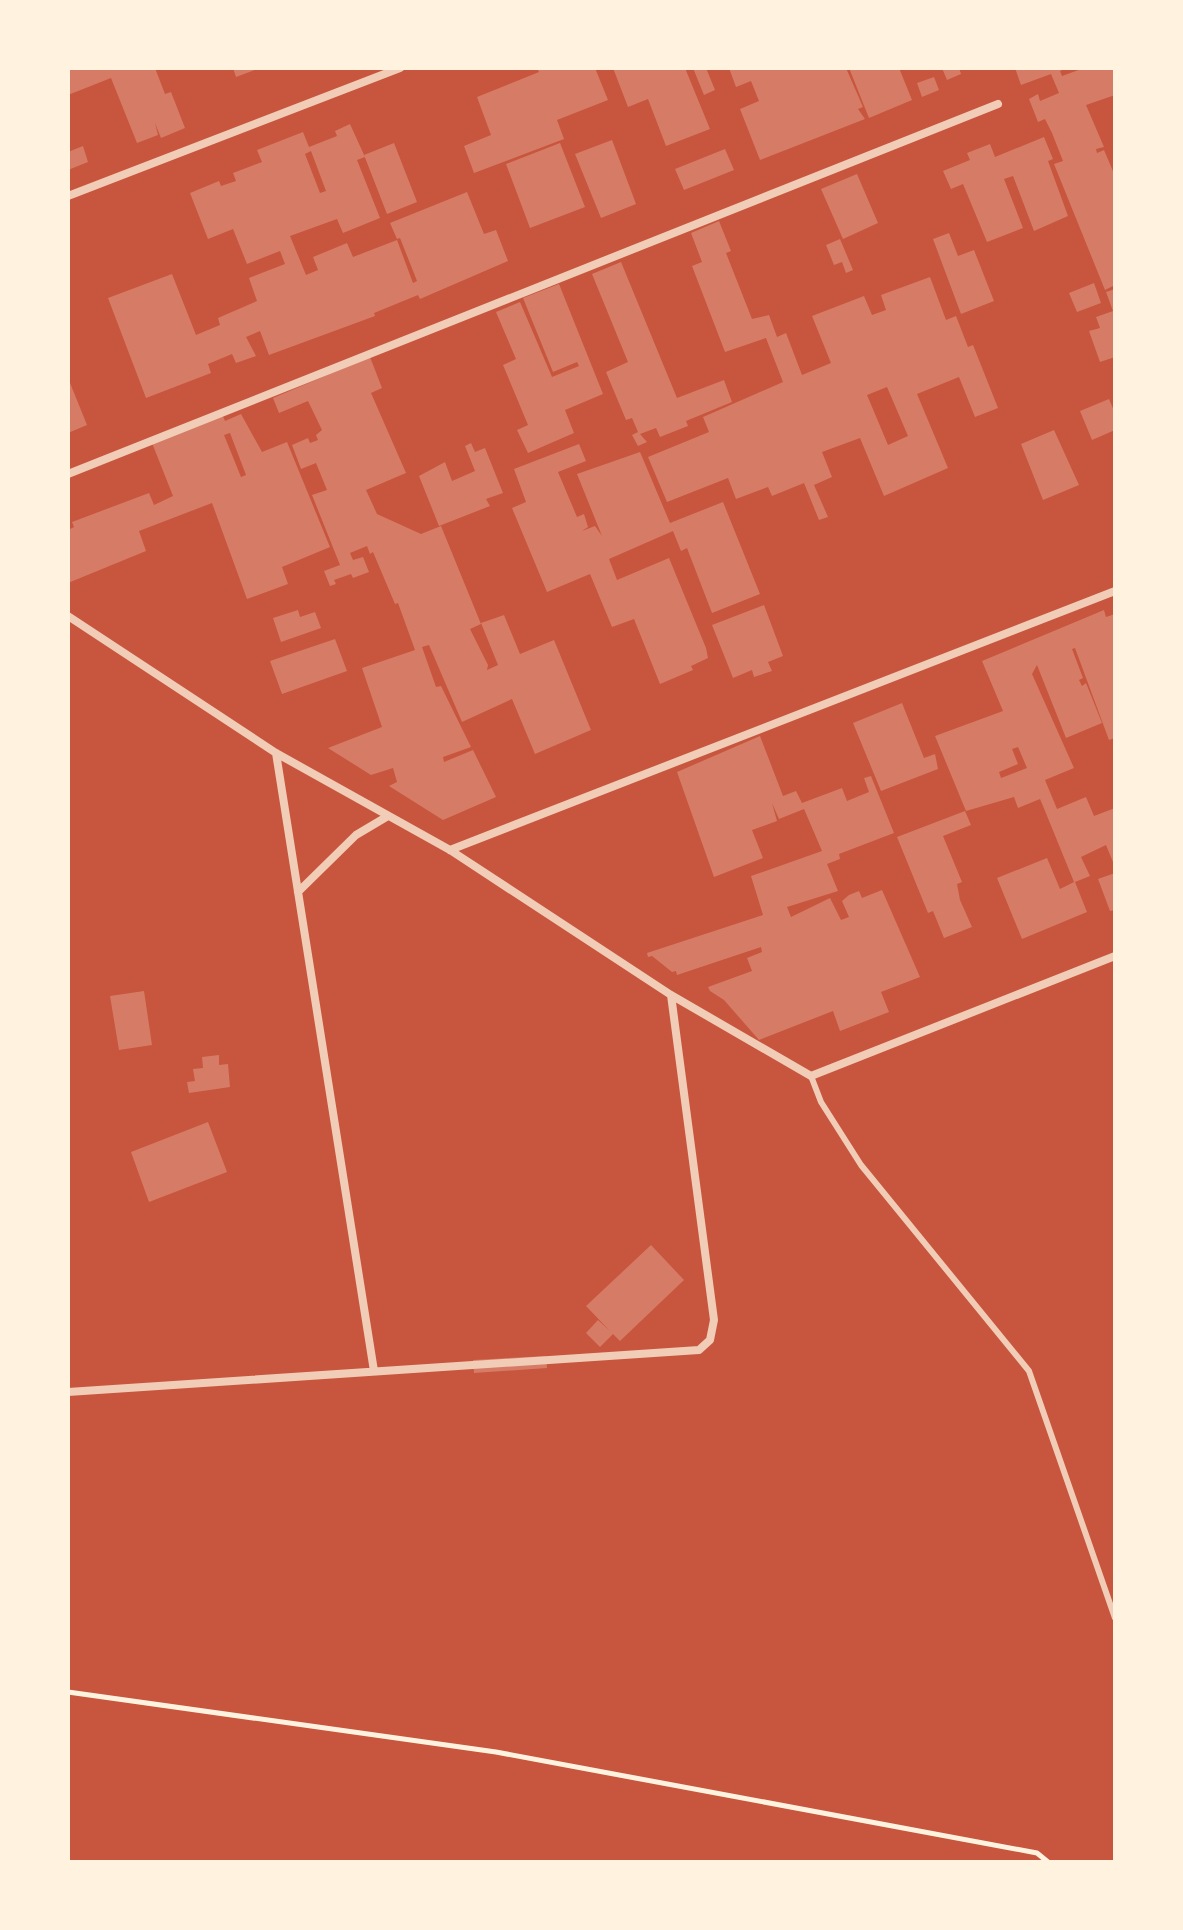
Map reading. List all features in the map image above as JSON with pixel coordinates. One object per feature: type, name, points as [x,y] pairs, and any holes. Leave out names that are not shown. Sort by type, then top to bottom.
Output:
[{"type":"street","points":[[68,196],[400,68]]},
{"type":"street","points":[[68,474],[998,104]]},
{"type":"street","points":[[450,850],[1115,591]]},
{"type":"street","points":[[68,616],[276,753],[450,850],[671,995],[811,1076],[1115,956]]},
{"type":"street","points":[[276,753],[374,1371]]},
{"type":"street","points":[[298,892],[356,835],[388,816]]},
{"type":"street","points":[[68,1392],[699,1350],[710,1340],[714,1320],[671,995]]},
{"type":"lane","points":[[811,1076],[821,1102],[861,1165],[1029,1371],[1115,1618]]},
{"type":"path","points":[[68,1692],[496,1752],[1037,1853],[1048,1862]]},
{"type":"building","points":[[68,68],[155,68],[165,94],[171,92],[185,128],[161,138],[155,123],[158,135],[137,143],[111,78],[68,95]]},
{"type":"building","points":[[233,68],[260,68],[236,77]]},
{"type":"building","points":[[537,68],[595,68],[608,100],[557,120],[564,139],[474,173],[464,146],[491,135],[477,97],[539,72]]},
{"type":"building","points":[[613,68],[685,68],[710,129],[666,146],[648,99],[628,107]]},
{"type":"building","points":[[693,68],[706,68],[715,90],[704,95]]},
{"type":"building","points":[[729,68],[846,68],[863,107],[858,109],[865,119],[760,160],[740,109],[759,101],[751,81],[736,87]]},
{"type":"building","points":[[849,68],[899,68],[912,100],[869,118]]},
{"type":"building","points":[[942,68],[959,68],[961,74],[947,80]]},
{"type":"building","points":[[1015,68],[1067,68],[1060,71],[1062,76],[1084,68],[1114,68],[1115,95],[1086,105],[1104,147],[1096,149],[1097,153],[1104,150],[1115,176],[1115,285],[1105,290],[1054,164],[1063,161],[1052,133],[1045,119],[1038,122],[1029,99],[1038,94],[1040,101],[1059,93],[1051,74],[1021,85]]},
{"type":"building","points":[[934,77],[939,90],[922,97],[917,83]]},
{"type":"building","points":[[350,124],[365,157],[357,160],[380,218],[343,233],[337,219],[290,236],[306,275],[318,270],[313,257],[347,243],[353,257],[397,240],[413,283],[417,281],[400,238],[397,239],[390,223],[467,192],[484,234],[496,230],[508,261],[420,299],[418,295],[374,313],[375,316],[269,355],[260,331],[246,337],[256,356],[236,363],[232,354],[208,364],[211,373],[146,398],[108,298],[172,274],[196,335],[220,325],[218,318],[257,301],[249,278],[285,264],[280,251],[247,264],[233,229],[208,239],[190,193],[219,181],[221,186],[236,181],[233,173],[262,162],[257,150],[303,132],[309,147],[337,136],[335,131]],"holes":[[[311,151],[326,191],[320,193],[305,154]]]},
{"type":"building","points":[[1044,137],[1053,159],[1048,161],[1068,216],[1034,231],[1013,176],[1004,179],[1023,228],[987,242],[963,184],[951,189],[943,171],[970,160],[967,153],[990,144],[995,157]]},
{"type":"building","points":[[612,140],[636,204],[601,218],[575,154]]},
{"type":"building","points":[[394,143],[417,202],[387,214],[364,155]]},
{"type":"building","points":[[560,143],[585,207],[530,228],[506,164]]},
{"type":"building","points":[[83,146],[88,162],[68,170],[68,152]]},
{"type":"building","points":[[725,149],[734,170],[684,190],[675,169]]},
{"type":"building","points":[[857,174],[878,223],[843,239],[821,189]]},
{"type":"building","points":[[719,221],[731,251],[726,253],[752,319],[769,315],[777,337],[786,333],[802,375],[831,363],[812,316],[864,296],[872,315],[886,310],[881,295],[930,277],[946,320],[956,316],[968,347],[973,345],[998,408],[975,417],[959,377],[917,394],[948,468],[884,496],[860,438],[822,452],[832,477],[814,485],[828,517],[819,520],[804,483],[772,496],[768,487],[736,499],[728,478],[667,502],[648,457],[709,432],[703,417],[783,382],[766,338],[725,352],[692,266],[702,262],[691,233]],"holes":[[[887,387],[908,436],[888,445],[867,395]]]},
{"type":"building","points":[[949,233],[958,256],[974,250],[994,301],[961,314],[933,239]]},
{"type":"building","points":[[840,239],[853,270],[846,273],[842,262],[834,265],[826,245]]},
{"type":"building","points":[[621,262],[677,398],[724,380],[732,402],[686,421],[688,426],[660,437],[656,428],[640,434],[647,442],[638,446],[632,435],[638,432],[632,418],[626,420],[606,372],[628,362],[592,274]]},
{"type":"building","points":[[1094,283],[1101,303],[1077,312],[1069,293]]},
{"type":"building","points":[[559,284],[603,394],[565,410],[574,433],[528,453],[517,430],[528,425],[503,365],[516,359],[496,312],[520,302],[552,377],[579,366],[577,362],[553,372],[523,298]]},
{"type":"building","points":[[1115,289],[1115,357],[1100,362],[1089,331],[1100,328],[1096,317],[1113,311],[1106,292]]},
{"type":"building","points":[[370,357],[382,388],[371,393],[406,473],[366,490],[377,514],[421,534],[441,526],[481,624],[470,629],[488,665],[487,670],[498,665],[481,623],[504,615],[520,654],[554,640],[591,730],[535,754],[512,699],[462,722],[429,645],[422,647],[436,687],[441,686],[471,747],[443,757],[444,762],[473,750],[496,797],[443,820],[389,786],[397,782],[393,768],[371,775],[328,748],[382,727],[362,668],[415,650],[398,603],[395,604],[373,552],[370,554],[367,546],[350,553],[353,560],[363,557],[369,572],[334,580],[336,584],[330,586],[324,571],[340,565],[312,495],[327,490],[316,463],[301,469],[292,445],[308,438],[310,443],[318,440],[316,435],[322,430],[308,401],[279,413],[273,398]]},
{"type":"building","points":[[68,378],[87,425],[68,433]]},
{"type":"building","points":[[1109,399],[1115,413],[1115,430],[1092,440],[1080,411]]},
{"type":"building","points":[[222,414],[225,421],[241,414],[262,452],[287,442],[330,547],[282,567],[288,584],[247,599],[212,503],[139,531],[146,551],[68,583],[68,530],[74,527],[72,522],[149,493],[154,505],[173,496],[152,443]],"holes":[[[230,433],[246,475],[241,477],[224,435]]]},
{"type":"building","points":[[1054,430],[1079,485],[1043,500],[1021,444]]},
{"type":"building","points":[[471,443],[475,452],[485,448],[503,493],[486,499],[490,506],[439,526],[419,476],[445,462],[452,481],[475,471],[465,446]]},
{"type":"building","points":[[579,444],[586,461],[558,472],[577,517],[584,514],[588,527],[582,531],[595,526],[602,536],[577,474],[640,452],[670,523],[723,502],[760,594],[712,613],[687,548],[681,551],[673,531],[609,559],[617,580],[669,558],[706,648],[708,658],[691,666],[693,670],[660,684],[634,619],[612,627],[590,574],[547,592],[512,508],[526,502],[514,469]]},
{"type":"building","points":[[764,605],[783,656],[768,662],[772,671],[754,677],[752,670],[733,678],[712,625]]},
{"type":"building","points":[[298,610],[300,617],[315,612],[321,628],[281,642],[273,618]]},
{"type":"building","points":[[1104,610],[1106,617],[1115,614],[1115,738],[1109,740],[1075,648],[1072,649],[1083,678],[1079,680],[1082,686],[1086,683],[1102,723],[1066,738],[1037,665],[1032,674],[1074,768],[1045,780],[1057,809],[1086,797],[1094,816],[1115,808],[1115,867],[1106,845],[1081,857],[1090,876],[1075,882],[1087,912],[1022,939],[997,878],[1047,858],[1060,889],[1074,882],[1040,799],[1018,808],[1014,797],[966,811],[935,736],[1003,711],[982,661]],"holes":[[[1018,747],[1027,768],[1001,778],[999,772],[1018,764],[1012,749]]]},
{"type":"building","points":[[335,639],[347,671],[282,694],[270,661]]},
{"type":"building","points":[[902,703],[924,758],[935,754],[938,769],[881,791],[853,723]]},
{"type":"building","points":[[760,736],[783,796],[796,791],[802,803],[842,788],[847,801],[869,792],[864,778],[871,776],[894,833],[839,854],[840,859],[827,864],[838,891],[787,907],[791,917],[830,898],[841,920],[849,917],[842,901],[849,895],[859,891],[862,898],[882,890],[920,977],[881,992],[889,1012],[840,1031],[833,1011],[759,1040],[724,1000],[710,991],[708,987],[752,971],[747,958],[762,952],[761,947],[677,975],[676,971],[672,972],[652,956],[648,957],[647,953],[763,915],[751,876],[822,851],[804,809],[779,819],[772,803],[777,821],[752,830],[763,858],[714,877],[677,772]]},
{"type":"building","points":[[965,811],[971,825],[943,836],[962,882],[957,884],[960,900],[972,927],[944,938],[933,911],[928,913],[897,837]]},
{"type":"building","points":[[1115,873],[1115,910],[1110,911],[1098,879]]},
{"type":"building","points":[[144,991],[152,1045],[119,1050],[110,996]]},
{"type":"building","points":[[219,1055],[219,1065],[228,1064],[230,1087],[189,1093],[187,1082],[195,1081],[193,1069],[203,1068],[202,1057]]},
{"type":"building","points":[[208,1122],[227,1172],[149,1202],[131,1152]]},
{"type":"building","points":[[651,1245],[684,1280],[620,1341],[613,1334],[600,1347],[586,1333],[598,1320],[610,1331],[586,1306]]},
{"type":"building","points":[[546,1356],[547,1368],[474,1373],[473,1360]]}]
